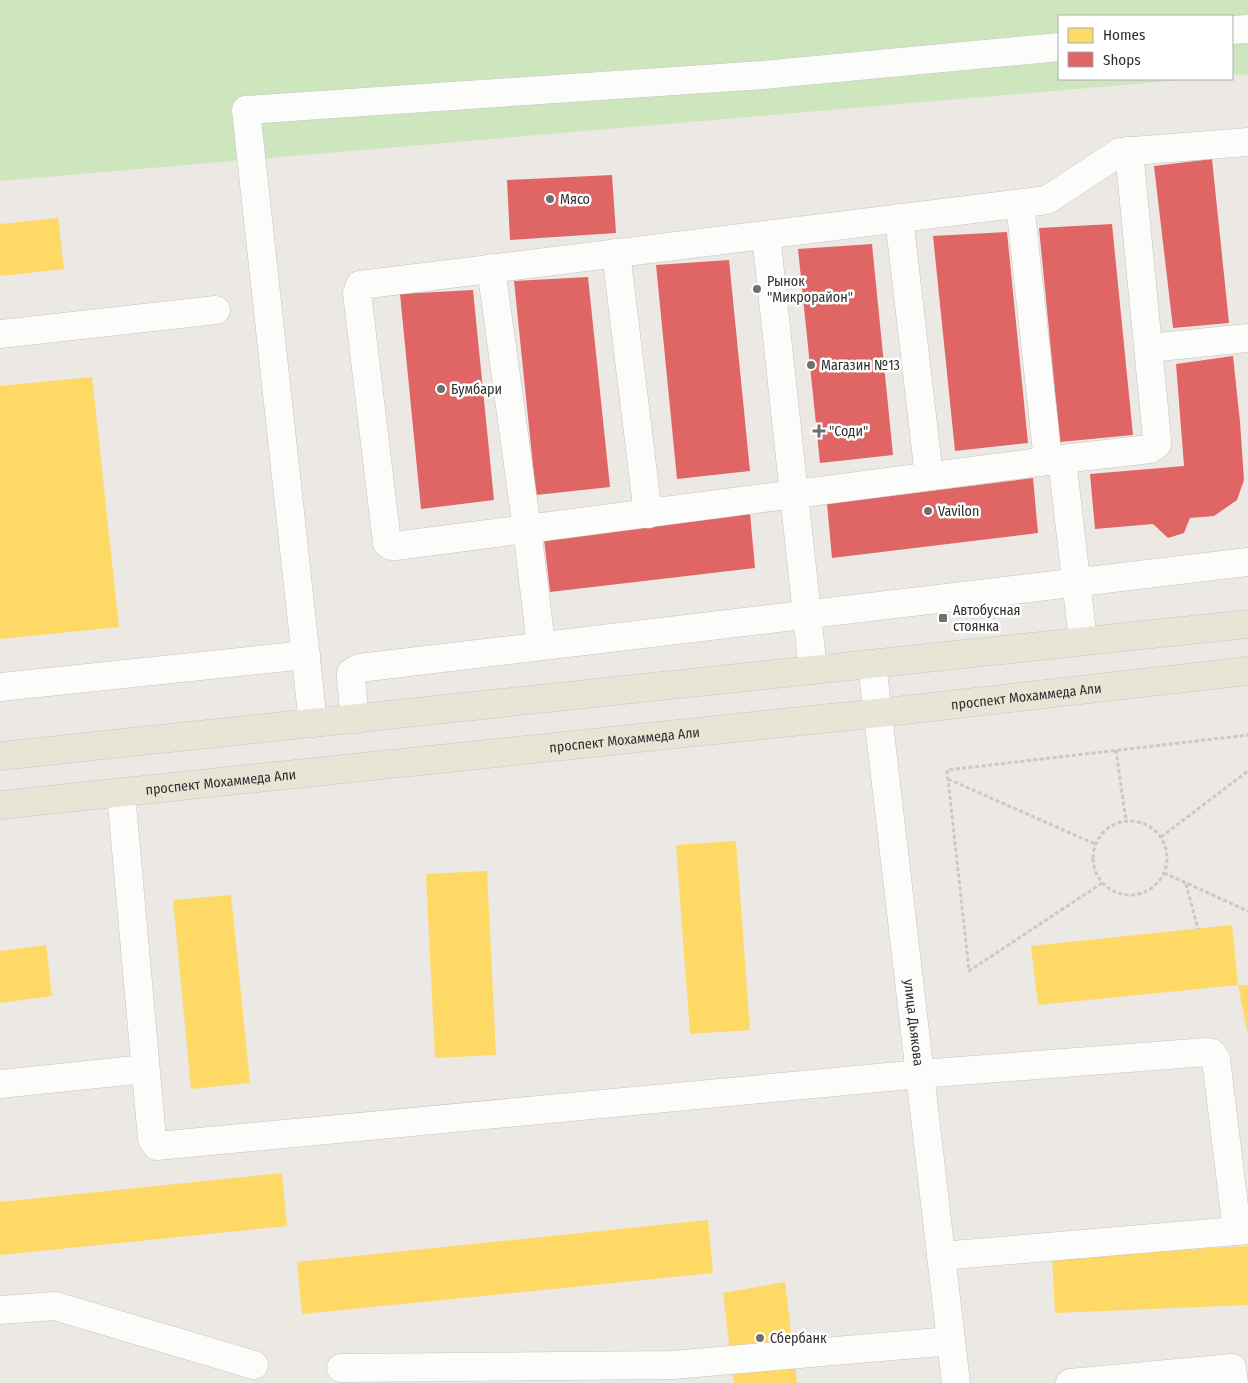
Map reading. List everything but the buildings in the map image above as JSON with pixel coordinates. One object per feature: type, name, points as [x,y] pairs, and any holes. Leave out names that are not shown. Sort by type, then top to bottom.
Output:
[{"type":"main road","points":[[0,756],[1248,624]]},
{"type":"main road","name":"проспект Мохаммеда Али","points":[[0,805],[1248,671]]},
{"type":"street","points":[[1233,30],[1248,29]]},
{"type":"street","points":[[313,723],[246,110],[763,75],[1058,47]]},
{"type":"street","points":[[1130,151],[1157,444],[1150,449],[396,546],[391,546],[387,543],[357,293],[358,288],[364,283],[1020,204],[1050,199],[1120,152],[1130,151],[1248,142]]},
{"type":"street","points":[[1020,204],[1055,460],[1076,582],[1083,641]]},
{"type":"street","points":[[899,218],[929,476]]},
{"type":"street","points":[[766,235],[813,670]]},
{"type":"street","points":[[616,253],[648,514]]},
{"type":"street","points":[[491,268],[541,645]]},
{"type":"street","points":[[0,334],[216,310]]},
{"type":"street","points":[[1149,348],[1248,338]]},
{"type":"street","points":[[355,719],[351,673],[359,668],[1248,562]]},
{"type":"street","points":[[0,687],[306,655]]},
{"type":"street","name":"улица Дьякова","points":[[872,664],[956,1383]]},
{"type":"street","points":[[121,793],[152,1139],[157,1146],[161,1147],[920,1074],[1212,1053],[1216,1059],[1243,1230],[941,1256]]},
{"type":"street","points":[[0,1084],[145,1069]]},
{"type":"street","points":[[0,1310],[56,1306],[254,1365]]},
{"type":"street","points":[[341,1368],[672,1365],[951,1342]]},
{"type":"street","points":[[1070,1383],[1232,1368],[1234,1383]]},
{"type":"path","points":[[1102,883],[969,971],[947,770],[1248,735]]},
{"type":"path","points":[[1116,750],[1126,821]]},
{"type":"path","points":[[1161,837],[1248,772]]},
{"type":"path","points":[[948,779],[1095,844]]},
{"type":"path","points":[[1126,821],[1136,821],[1146,824],[1161,837],[1166,849],[1167,861],[1164,873],[1157,883],[1147,891],[1136,895],[1123,895],[1111,891],[1102,883],[1096,874],[1092,854],[1095,844],[1108,828],[1126,821]]},
{"type":"path","points":[[1164,873],[1248,910]]},
{"type":"path","points":[[1186,884],[1198,928]]},
{"type":"green space","points":[[0,0],[1248,0],[1248,74],[1233,75],[1233,15],[1058,15],[1058,80],[1181,80],[0,181]]},
{"type":"place","name":"Мясо","points":[[550,199]]},
{"type":"place","name":"Рынок \"Микрорайон\"","points":[[757,289]]},
{"type":"place","name":"Магазин №13","points":[[811,365]]},
{"type":"place","name":"Бумбари","points":[[441,389]]},
{"type":"place","name":"\"Соди\"","points":[[819,431]]},
{"type":"place","name":"Vavilon","points":[[928,511]]},
{"type":"place","name":"Автобусная стоянка","points":[[943,618]]},
{"type":"place","name":"Сбербанк","points":[[760,1338]]}]
